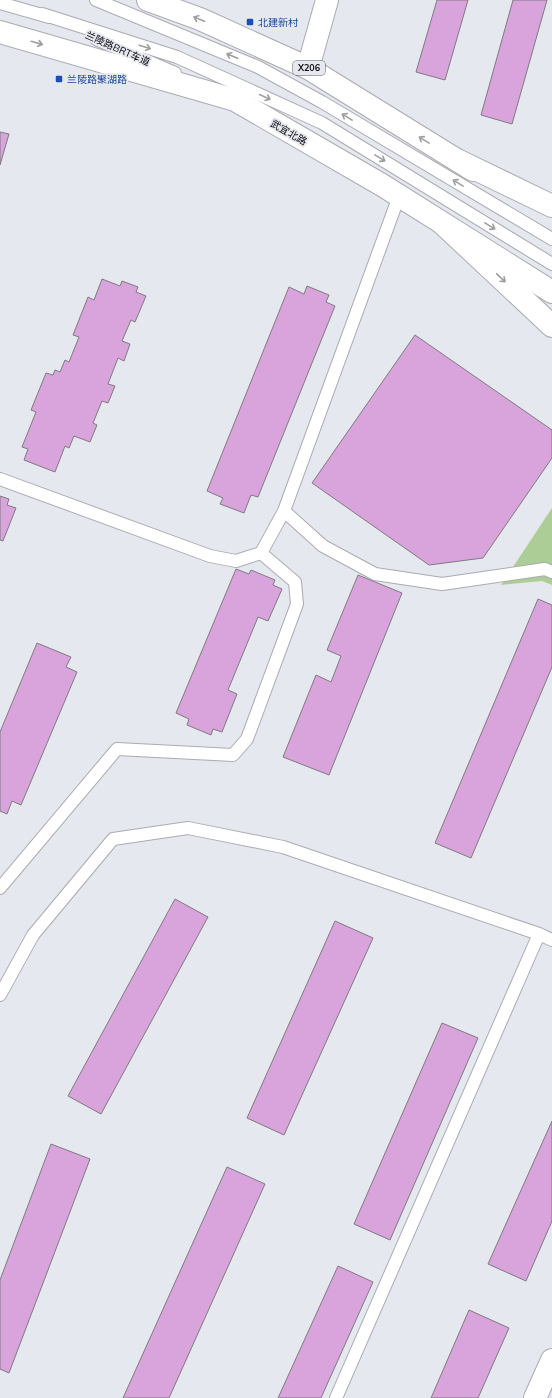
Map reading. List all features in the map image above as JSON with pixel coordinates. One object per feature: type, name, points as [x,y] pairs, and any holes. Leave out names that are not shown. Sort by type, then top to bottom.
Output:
[{"type":"main road","name":"X206","points":[[148,0],[200,19],[308,68],[457,160],[552,216]]},
{"type":"main road","points":[[308,68],[327,0]]},
{"type":"main road","name":"武宜北路","points":[[0,32],[234,100],[399,196],[552,292]]},
{"type":"main road","points":[[457,160],[552,206]]},
{"type":"main road","points":[[442,223],[552,326]]},
{"type":"main road","points":[[535,1398],[552,1360]]},
{"type":"lane","points":[[96,0],[258,67],[322,102],[552,239]]},
{"type":"lane","name":"兰陵路BRT车道","points":[[0,2],[42,14],[234,100]]},
{"type":"lane","points":[[42,14],[177,57],[322,123],[552,264]]},
{"type":"lane","points":[[0,479],[210,556],[236,561],[262,553],[284,511],[399,196]]},
{"type":"lane","points":[[284,511],[323,546],[375,574],[442,584],[545,569],[552,572]]},
{"type":"lane","points":[[0,888],[117,749],[233,755],[247,739],[297,604],[295,582],[262,553]]},
{"type":"lane","points":[[0,996],[33,935],[113,839],[188,828],[284,847],[539,934],[552,940]]},
{"type":"lane","points":[[336,1398],[539,934]]},
{"type":"green space","points":[[552,508],[552,585],[542,581],[501,585]]},
{"type":"building","points":[[437,0],[468,0],[445,80],[416,72]]},
{"type":"building","points":[[513,0],[547,0],[512,124],[481,115]]},
{"type":"building","points":[[0,132],[9,134],[0,165]]},
{"type":"building","points":[[102,279],[120,286],[122,281],[138,287],[136,292],[146,296],[135,322],[131,320],[122,341],[130,344],[124,361],[118,358],[108,384],[115,386],[108,403],[102,401],[93,423],[97,425],[90,442],[74,436],[69,448],[65,446],[55,472],[24,460],[28,449],[22,447],[36,412],[31,410],[46,373],[53,375],[55,370],[60,372],[65,360],[69,362],[79,337],[73,335],[88,297],[94,300]]},
{"type":"building","points":[[307,286],[329,295],[326,302],[335,306],[258,497],[251,495],[244,513],[220,504],[223,498],[207,491],[289,287],[304,294]]},
{"type":"building","points":[[415,335],[552,430],[552,458],[483,558],[429,565],[312,483]]},
{"type":"building","points":[[0,496],[9,499],[7,505],[16,508],[3,541],[0,540]]},
{"type":"building","points":[[236,569],[249,574],[251,570],[275,580],[273,585],[282,589],[268,621],[258,617],[228,690],[237,694],[222,732],[213,729],[211,735],[187,725],[189,719],[176,713]]},
{"type":"building","points":[[358,575],[402,593],[329,775],[283,757],[316,675],[331,682],[341,656],[327,650]]},
{"type":"building","points":[[538,599],[552,605],[552,667],[471,858],[435,843]]},
{"type":"building","points":[[37,643],[71,657],[66,667],[77,672],[21,805],[12,801],[7,814],[0,811],[0,732]]},
{"type":"building","points":[[175,899],[208,917],[101,1114],[68,1096]]},
{"type":"building","points":[[335,921],[373,938],[284,1135],[247,1118]]},
{"type":"building","points":[[442,1023],[478,1038],[390,1240],[354,1224]]},
{"type":"building","points":[[552,1121],[552,1221],[526,1281],[488,1264]]},
{"type":"building","points":[[51,1144],[90,1159],[9,1373],[0,1369],[0,1280]]},
{"type":"building","points":[[227,1167],[265,1184],[169,1398],[123,1398]]},
{"type":"building","points":[[338,1266],[373,1282],[321,1398],[278,1398]]},
{"type":"building","points":[[469,1310],[509,1328],[478,1398],[431,1398]]},
{"type":"place","name":"北建新村","points":[[250,22]]},
{"type":"place","name":"兰陵路聚湖路","points":[[59,79]]}]
